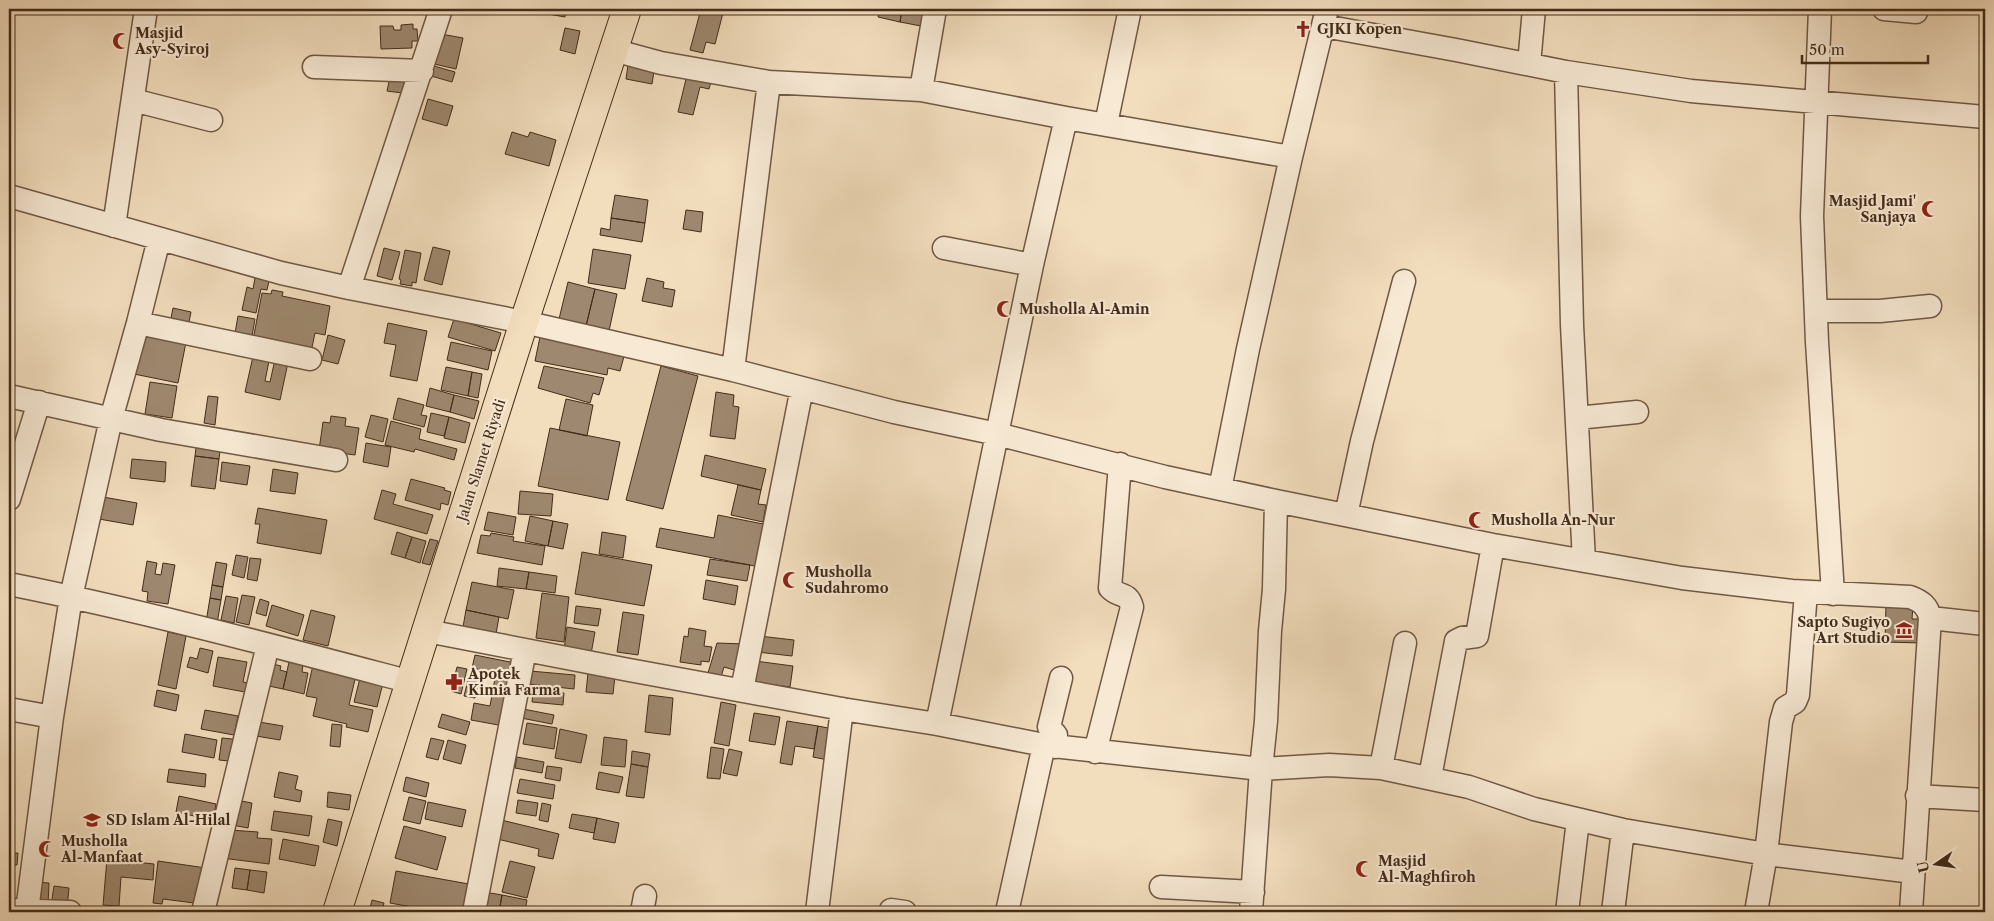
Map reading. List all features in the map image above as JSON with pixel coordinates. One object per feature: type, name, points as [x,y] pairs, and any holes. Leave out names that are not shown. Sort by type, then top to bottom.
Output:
[{"type":"main road","name":"Jalan Slamet Riyadi","points":[[338,912],[524,322],[627,9]]},
{"type":"street","points":[[114,226],[146,9]]},
{"type":"street","points":[[349,288],[441,9]]},
{"type":"street","points":[[920,90],[935,9]]},
{"type":"street","points":[[1106,124],[1130,9]]},
{"type":"street","points":[[1529,64],[1534,9]]},
{"type":"street","points":[[1820,9],[1812,216],[1833,594]]},
{"type":"street","points":[[1884,9],[1916,12]]},
{"type":"street","points":[[1220,489],[1291,157],[1326,17],[1566,72],[1691,91],[1985,117]]},
{"type":"street","points":[[614,50],[661,62],[769,82],[920,90],[1066,118],[1291,157]]},
{"type":"street","points":[[314,67],[422,71]]},
{"type":"street","points":[[1566,72],[1572,325],[1584,561]]},
{"type":"street","points":[[733,370],[769,82]]},
{"type":"street","points":[[133,100],[211,120]]},
{"type":"street","points":[[936,724],[1032,265],[1066,118]]},
{"type":"street","points":[[9,196],[281,273],[524,322],[733,370],[894,412],[997,434],[1165,477],[1276,501],[1493,545],[1691,580],[1806,592],[1910,597],[1924,605],[1929,612],[1930,618],[1911,912]]},
{"type":"street","points":[[70,912],[18,911],[72,597],[111,419],[159,240]]},
{"type":"street","points":[[944,248],[1032,265]]},
{"type":"street","points":[[1346,515],[1362,441],[1404,281]]},
{"type":"street","points":[[1816,311],[1880,311],[1930,306]]},
{"type":"street","points":[[138,322],[310,359]]},
{"type":"street","points":[[742,690],[802,388]]},
{"type":"street","points":[[9,396],[161,430],[336,460]]},
{"type":"street","points":[[9,499],[39,402]]},
{"type":"street","points":[[1577,418],[1637,412]]},
{"type":"street","points":[[1095,752],[1132,607],[1126,596],[1113,592],[1110,588],[1120,464]]},
{"type":"street","points":[[1161,887],[1252,902],[1274,589],[1276,501]]},
{"type":"street","points":[[1430,777],[1456,641],[1462,638],[1477,636],[1493,545]]},
{"type":"street","points":[[9,584],[72,597],[411,682]]},
{"type":"street","points":[[1756,912],[1766,854],[1781,722],[1785,708],[1795,702],[1798,695],[1806,592]]},
{"type":"street","points":[[1930,618],[1985,624]]},
{"type":"street","points":[[427,631],[1050,746],[1260,769],[1329,765],[1381,768],[1430,777],[1578,820],[1623,830],[1766,854],[1913,872]]},
{"type":"street","points":[[1381,768],[1405,643]]},
{"type":"street","points":[[203,912],[268,645]]},
{"type":"street","points":[[474,912],[525,650]]},
{"type":"street","points":[[1007,912],[1050,746],[1056,735],[1049,727],[1061,678]]},
{"type":"street","points":[[9,709],[52,717]]},
{"type":"street","points":[[817,912],[842,709]]},
{"type":"street","points":[[1917,796],[1985,800]]},
{"type":"street","points":[[1567,912],[1578,820]]},
{"type":"street","points":[[1613,912],[1623,830]]},
{"type":"building","points":[[537,9],[566,9],[565,17],[537,12]]},
{"type":"building","points":[[701,9],[724,9],[715,44],[706,42],[703,53],[690,50]]},
{"type":"building","points":[[880,9],[902,9],[900,22],[878,17]]},
{"type":"building","points":[[902,9],[925,9],[921,26],[900,22]]},
{"type":"building","points":[[413,24],[413,29],[417,29],[418,41],[412,41],[412,48],[381,49],[380,26],[393,26],[394,30],[401,30],[401,25]]},
{"type":"building","points":[[565,28],[580,31],[575,54],[560,50]]},
{"type":"building","points":[[441,34],[463,38],[456,69],[434,64]]},
{"type":"building","points":[[628,65],[654,71],[652,84],[626,79]]},
{"type":"building","points":[[434,66],[455,72],[452,82],[431,76]]},
{"type":"building","points":[[687,75],[711,82],[709,89],[700,87],[693,115],[678,112]]},
{"type":"building","points":[[390,77],[405,79],[402,93],[387,91]]},
{"type":"building","points":[[428,99],[453,106],[447,126],[422,119]]},
{"type":"building","points":[[512,132],[528,137],[530,132],[556,140],[549,166],[505,154]]},
{"type":"building","points":[[615,195],[648,200],[645,223],[611,218]]},
{"type":"building","points":[[686,210],[703,212],[701,232],[683,229]]},
{"type":"building","points":[[611,218],[645,223],[642,242],[600,235],[601,228],[610,230]]},
{"type":"building","points":[[433,247],[450,251],[442,285],[424,280]]},
{"type":"building","points":[[384,248],[400,252],[392,280],[377,276]]},
{"type":"building","points":[[593,249],[631,255],[625,289],[588,283]]},
{"type":"building","points":[[405,250],[421,253],[416,283],[412,282],[412,286],[400,284],[401,280],[399,279]]},
{"type":"building","points":[[255,278],[269,281],[267,290],[261,289],[256,313],[242,310],[247,287],[253,289]]},
{"type":"building","points":[[647,278],[664,282],[663,288],[675,290],[672,307],[642,301]]},
{"type":"building","points":[[568,282],[595,289],[586,326],[559,319]]},
{"type":"building","points":[[595,289],[617,294],[609,331],[586,326]]},
{"type":"building","points":[[272,290],[283,292],[282,296],[330,306],[325,335],[315,333],[310,357],[252,345],[262,293],[271,294]]},
{"type":"building","points":[[173,308],[191,312],[187,332],[169,328]]},
{"type":"building","points":[[238,316],[255,319],[251,342],[234,339]]},
{"type":"building","points":[[454,319],[501,333],[495,351],[448,337]]},
{"type":"building","points":[[388,323],[427,331],[417,381],[390,376],[396,345],[384,343]]},
{"type":"building","points":[[142,329],[187,337],[178,383],[134,374]]},
{"type":"building","points":[[541,332],[626,349],[620,371],[608,368],[607,375],[535,361]]},
{"type":"building","points":[[328,335],[345,340],[338,364],[322,360]]},
{"type":"building","points":[[451,342],[492,351],[488,370],[447,360]]},
{"type":"building","points":[[254,352],[270,356],[265,381],[270,382],[276,355],[289,358],[280,400],[245,392]]},
{"type":"building","points":[[544,366],[604,378],[599,395],[593,393],[590,403],[538,388]]},
{"type":"building","points":[[661,366],[698,376],[663,509],[626,500]]},
{"type":"building","points":[[446,367],[472,372],[468,396],[441,390]]},
{"type":"building","points":[[472,372],[482,374],[478,398],[468,396]]},
{"type":"building","points":[[150,382],[177,386],[172,418],[145,414]]},
{"type":"building","points":[[430,388],[454,395],[450,412],[426,406]]},
{"type":"building","points":[[716,392],[734,395],[733,406],[739,407],[735,439],[710,436]]},
{"type":"building","points":[[454,395],[479,401],[474,419],[450,412]]},
{"type":"building","points":[[208,396],[218,397],[215,425],[204,423]]},
{"type":"building","points":[[398,398],[424,405],[421,415],[427,416],[424,427],[393,419]]},
{"type":"building","points":[[566,399],[593,405],[587,436],[559,430]]},
{"type":"building","points":[[431,413],[449,417],[444,436],[427,432]]},
{"type":"building","points":[[371,415],[388,419],[383,442],[365,437]]},
{"type":"building","points":[[331,416],[346,418],[345,426],[359,428],[355,455],[319,450],[323,422],[330,423]]},
{"type":"building","points":[[449,417],[470,423],[465,443],[444,438]]},
{"type":"building","points":[[391,421],[421,429],[419,439],[457,449],[454,460],[415,449],[414,452],[385,445]]},
{"type":"building","points":[[550,428],[620,442],[608,500],[538,486]]},
{"type":"building","points":[[197,440],[221,443],[219,459],[195,456]]},
{"type":"building","points":[[366,443],[391,447],[388,467],[363,462]]},
{"type":"building","points":[[705,455],[766,469],[761,490],[701,476]]},
{"type":"building","points":[[195,456],[219,459],[215,489],[191,486]]},
{"type":"building","points":[[132,459],[166,462],[165,482],[130,478]]},
{"type":"building","points":[[222,462],[250,466],[247,485],[220,481]]},
{"type":"building","points":[[273,469],[298,473],[295,494],[270,491]]},
{"type":"building","points":[[411,479],[445,488],[444,490],[451,492],[448,505],[441,503],[440,510],[405,500]]},
{"type":"building","points":[[738,485],[761,490],[758,504],[766,505],[763,522],[731,515]]},
{"type":"building","points":[[382,490],[396,494],[393,504],[433,515],[427,534],[374,519]]},
{"type":"building","points":[[520,491],[553,494],[551,516],[518,514]]},
{"type":"building","points":[[103,497],[137,503],[133,525],[99,519]]},
{"type":"building","points":[[258,508],[327,520],[321,554],[257,543],[260,524],[255,524]]},
{"type":"building","points":[[488,512],[516,517],[513,535],[484,530]]},
{"type":"building","points":[[718,515],[768,525],[760,567],[656,547],[660,528],[714,538]]},
{"type":"building","points":[[530,516],[553,521],[548,546],[525,541]]},
{"type":"building","points":[[553,521],[568,524],[563,549],[548,546]]},
{"type":"building","points":[[397,532],[412,537],[405,558],[391,554]]},
{"type":"building","points":[[602,532],[626,536],[623,558],[599,554]]},
{"type":"building","points":[[491,533],[514,537],[513,541],[545,546],[542,565],[477,553],[481,535],[490,536]]},
{"type":"building","points":[[412,537],[426,541],[420,563],[405,558]]},
{"type":"building","points":[[430,539],[438,541],[430,565],[422,563]]},
{"type":"building","points":[[582,552],[652,565],[644,606],[575,594]]},
{"type":"building","points":[[236,555],[248,557],[244,578],[232,575]]},
{"type":"building","points":[[250,558],[261,559],[257,581],[247,579]]},
{"type":"building","points":[[710,559],[750,565],[747,581],[707,575]]},
{"type":"building","points":[[147,561],[157,563],[155,574],[161,575],[163,563],[175,565],[168,604],[147,601],[148,592],[142,591]]},
{"type":"building","points":[[216,562],[227,564],[223,587],[212,585]]},
{"type":"building","points":[[499,568],[529,572],[526,589],[497,586]]},
{"type":"building","points":[[529,572],[557,576],[555,593],[526,589]]},
{"type":"building","points":[[706,580],[738,586],[735,605],[703,599]]},
{"type":"building","points":[[472,582],[514,590],[508,619],[466,610]]},
{"type":"building","points":[[212,585],[223,587],[221,600],[210,598]]},
{"type":"building","points":[[542,593],[569,597],[564,642],[536,638]]},
{"type":"building","points":[[242,595],[255,597],[249,625],[236,622]]},
{"type":"building","points":[[226,596],[238,598],[234,623],[221,620]]},
{"type":"building","points":[[210,598],[221,600],[217,624],[206,622]]},
{"type":"building","points":[[260,599],[269,602],[266,616],[256,613]]},
{"type":"building","name":"Sapto Sugiyo Art Studio","points":[[1886,604],[1913,605],[1912,619],[1922,619],[1922,643],[1885,642]]},
{"type":"building","points":[[272,605],[304,615],[298,636],[266,626]]},
{"type":"building","points":[[576,606],[601,609],[598,626],[574,623]]},
{"type":"building","points":[[311,610],[335,616],[328,646],[303,640]]},
{"type":"building","points":[[466,610],[499,617],[496,634],[463,627]]},
{"type":"building","points":[[623,612],[644,615],[638,655],[617,652]]},
{"type":"building","points":[[567,627],[595,632],[591,654],[564,650]]},
{"type":"building","points":[[689,628],[706,631],[704,646],[712,647],[709,662],[701,661],[701,665],[680,662],[684,636],[688,637]]},
{"type":"building","points":[[168,632],[186,636],[176,689],[158,685]]},
{"type":"building","points":[[759,636],[794,640],[792,656],[757,652]]},
{"type":"building","points":[[717,643],[745,644],[741,672],[724,667],[721,677],[708,673]]},
{"type":"building","points":[[200,648],[213,651],[208,673],[187,667],[190,657],[197,659]]},
{"type":"building","points":[[475,655],[515,663],[504,726],[471,720],[474,703],[490,706],[496,673],[472,668]]},
{"type":"building","points":[[218,657],[247,662],[243,682],[252,684],[250,693],[213,686]]},
{"type":"building","points":[[755,661],[793,666],[790,687],[753,682]]},
{"type":"building","points":[[289,662],[303,665],[302,672],[308,673],[304,694],[283,689]]},
{"type":"building","points":[[273,664],[281,666],[280,670],[287,672],[283,689],[264,685]]},
{"type":"building","points":[[313,665],[356,675],[349,705],[373,710],[368,732],[346,727],[347,724],[313,716],[317,698],[306,696]]},
{"type":"building","points":[[457,667],[467,669],[461,694],[451,691]]},
{"type":"building","points":[[530,671],[575,675],[574,689],[529,684]]},
{"type":"building","points":[[470,672],[481,675],[475,698],[464,696]]},
{"type":"building","points":[[588,673],[615,676],[613,694],[586,692]]},
{"type":"building","points":[[360,678],[383,683],[377,707],[354,702]]},
{"type":"building","points":[[157,690],[179,695],[176,711],[154,706]]},
{"type":"building","points":[[533,690],[564,693],[563,705],[532,702]]},
{"type":"building","points":[[649,695],[673,698],[670,735],[645,732]]},
{"type":"building","points":[[721,702],[736,705],[729,746],[714,743]]},
{"type":"building","points":[[523,709],[554,715],[552,724],[521,718]]},
{"type":"building","points":[[205,710],[238,716],[234,735],[201,729]]},
{"type":"building","points":[[754,713],[780,717],[775,745],[749,741]]},
{"type":"building","points":[[442,714],[470,722],[466,735],[438,727]]},
{"type":"building","points":[[787,721],[818,726],[814,749],[795,746],[792,765],[780,763]]},
{"type":"building","points":[[259,722],[283,726],[280,740],[256,736]]},
{"type":"building","points":[[527,723],[557,728],[554,749],[523,744]]},
{"type":"building","points":[[332,724],[342,725],[340,747],[330,746]]},
{"type":"building","points":[[818,726],[833,729],[828,760],[813,757]]},
{"type":"building","points":[[560,729],[587,735],[581,763],[555,758]]},
{"type":"building","points":[[185,734],[217,740],[214,758],[182,752]]},
{"type":"building","points":[[604,737],[627,740],[625,767],[601,765]]},
{"type":"building","points":[[222,738],[242,740],[229,761],[219,760]]},
{"type":"building","points":[[431,738],[444,741],[438,760],[426,757]]},
{"type":"building","points":[[448,740],[466,745],[461,764],[443,759]]},
{"type":"building","points":[[711,747],[724,749],[720,779],[707,778]]},
{"type":"building","points":[[729,749],[742,752],[737,776],[723,773]]},
{"type":"building","points":[[632,751],[650,754],[648,767],[631,764]]},
{"type":"building","points":[[517,757],[544,762],[542,773],[515,768]]},
{"type":"building","points":[[631,764],[648,767],[644,798],[626,796]]},
{"type":"building","points":[[547,766],[562,768],[560,781],[545,778]]},
{"type":"building","points":[[169,769],[206,774],[205,787],[167,782]]},
{"type":"building","points":[[279,772],[298,776],[295,789],[302,791],[300,802],[274,797]]},
{"type":"building","points":[[599,772],[623,777],[619,793],[596,789]]},
{"type":"building","points":[[406,777],[429,783],[426,797],[403,791]]},
{"type":"building","points":[[520,779],[555,785],[553,799],[517,793]]},
{"type":"building","points":[[328,792],[351,795],[349,810],[327,807]]},
{"type":"building","points":[[179,796],[216,804],[213,820],[176,812]]},
{"type":"building","points":[[409,797],[426,801],[420,824],[403,820]]},
{"type":"building","points":[[236,800],[252,803],[248,828],[232,825]]},
{"type":"building","points":[[518,800],[538,803],[536,816],[516,813]]},
{"type":"building","points":[[428,802],[466,810],[462,827],[425,819]]},
{"type":"building","points":[[542,803],[551,805],[548,822],[539,820]]},
{"type":"building","points":[[274,811],[312,816],[309,836],[271,830]]},
{"type":"building","points":[[572,814],[597,818],[594,833],[569,828]]},
{"type":"building","points":[[597,818],[619,823],[615,843],[593,839]]},
{"type":"building","points":[[328,819],[342,822],[337,846],[323,842]]},
{"type":"building","points":[[497,819],[559,834],[553,859],[538,856],[539,849],[493,838]]},
{"type":"building","points":[[9,823],[13,824],[11,848],[9,848]]},
{"type":"building","points":[[404,826],[446,837],[437,870],[395,858]]},
{"type":"building","points":[[230,830],[258,832],[257,838],[272,839],[269,864],[222,858]]},
{"type":"building","points":[[283,839],[319,846],[315,866],[279,859]]},
{"type":"building","points":[[9,853],[18,853],[17,865],[9,865]]},
{"type":"building","points":[[107,859],[154,864],[153,880],[121,877],[119,906],[103,905]]},
{"type":"building","points":[[158,861],[206,868],[202,904],[163,899],[162,904],[153,903]]},
{"type":"building","points":[[510,861],[535,867],[527,898],[502,892]]},
{"type":"building","points":[[235,868],[250,870],[247,890],[232,888]]},
{"type":"building","points":[[250,870],[267,872],[264,893],[247,890]]},
{"type":"building","points":[[396,871],[469,884],[464,912],[439,912],[390,903]]},
{"type":"building","points":[[36,882],[49,883],[48,905],[35,905]]},
{"type":"building","points":[[54,886],[69,888],[67,908],[51,906]]},
{"type":"building","points":[[484,892],[502,895],[499,912],[481,909]]},
{"type":"building","points":[[502,895],[527,900],[525,912],[499,912]]},
{"type":"building","points":[[372,900],[384,903],[382,912],[369,912]]},
{"type":"place","name":"GJKI Kopen","points":[[1303,29]]},
{"type":"place","name":"Masjid Asy-Syiroj","points":[[121,41]]},
{"type":"place","name":"Masjid Jami' Sanjaya","points":[[1930,209]]},
{"type":"place","name":"Musholla Al-Amin","points":[[1005,309]]},
{"type":"place","name":"Musholla An-Nur","points":[[1477,520]]},
{"type":"place","name":"Musholla Sudahromo","points":[[791,580]]},
{"type":"place","name":"Sapto Sugiyo Art Studio","points":[[1904,630]]},
{"type":"place","name":"Apotek Kimia Farma","points":[[454,682]]},
{"type":"place","name":"SD Islam Al-Hilal","points":[[92,820]]},
{"type":"place","name":"Musholla Al-Manfaat","points":[[47,849]]},
{"type":"place","name":"Masjid Al-Maghfiroh","points":[[1364,869]]}]
